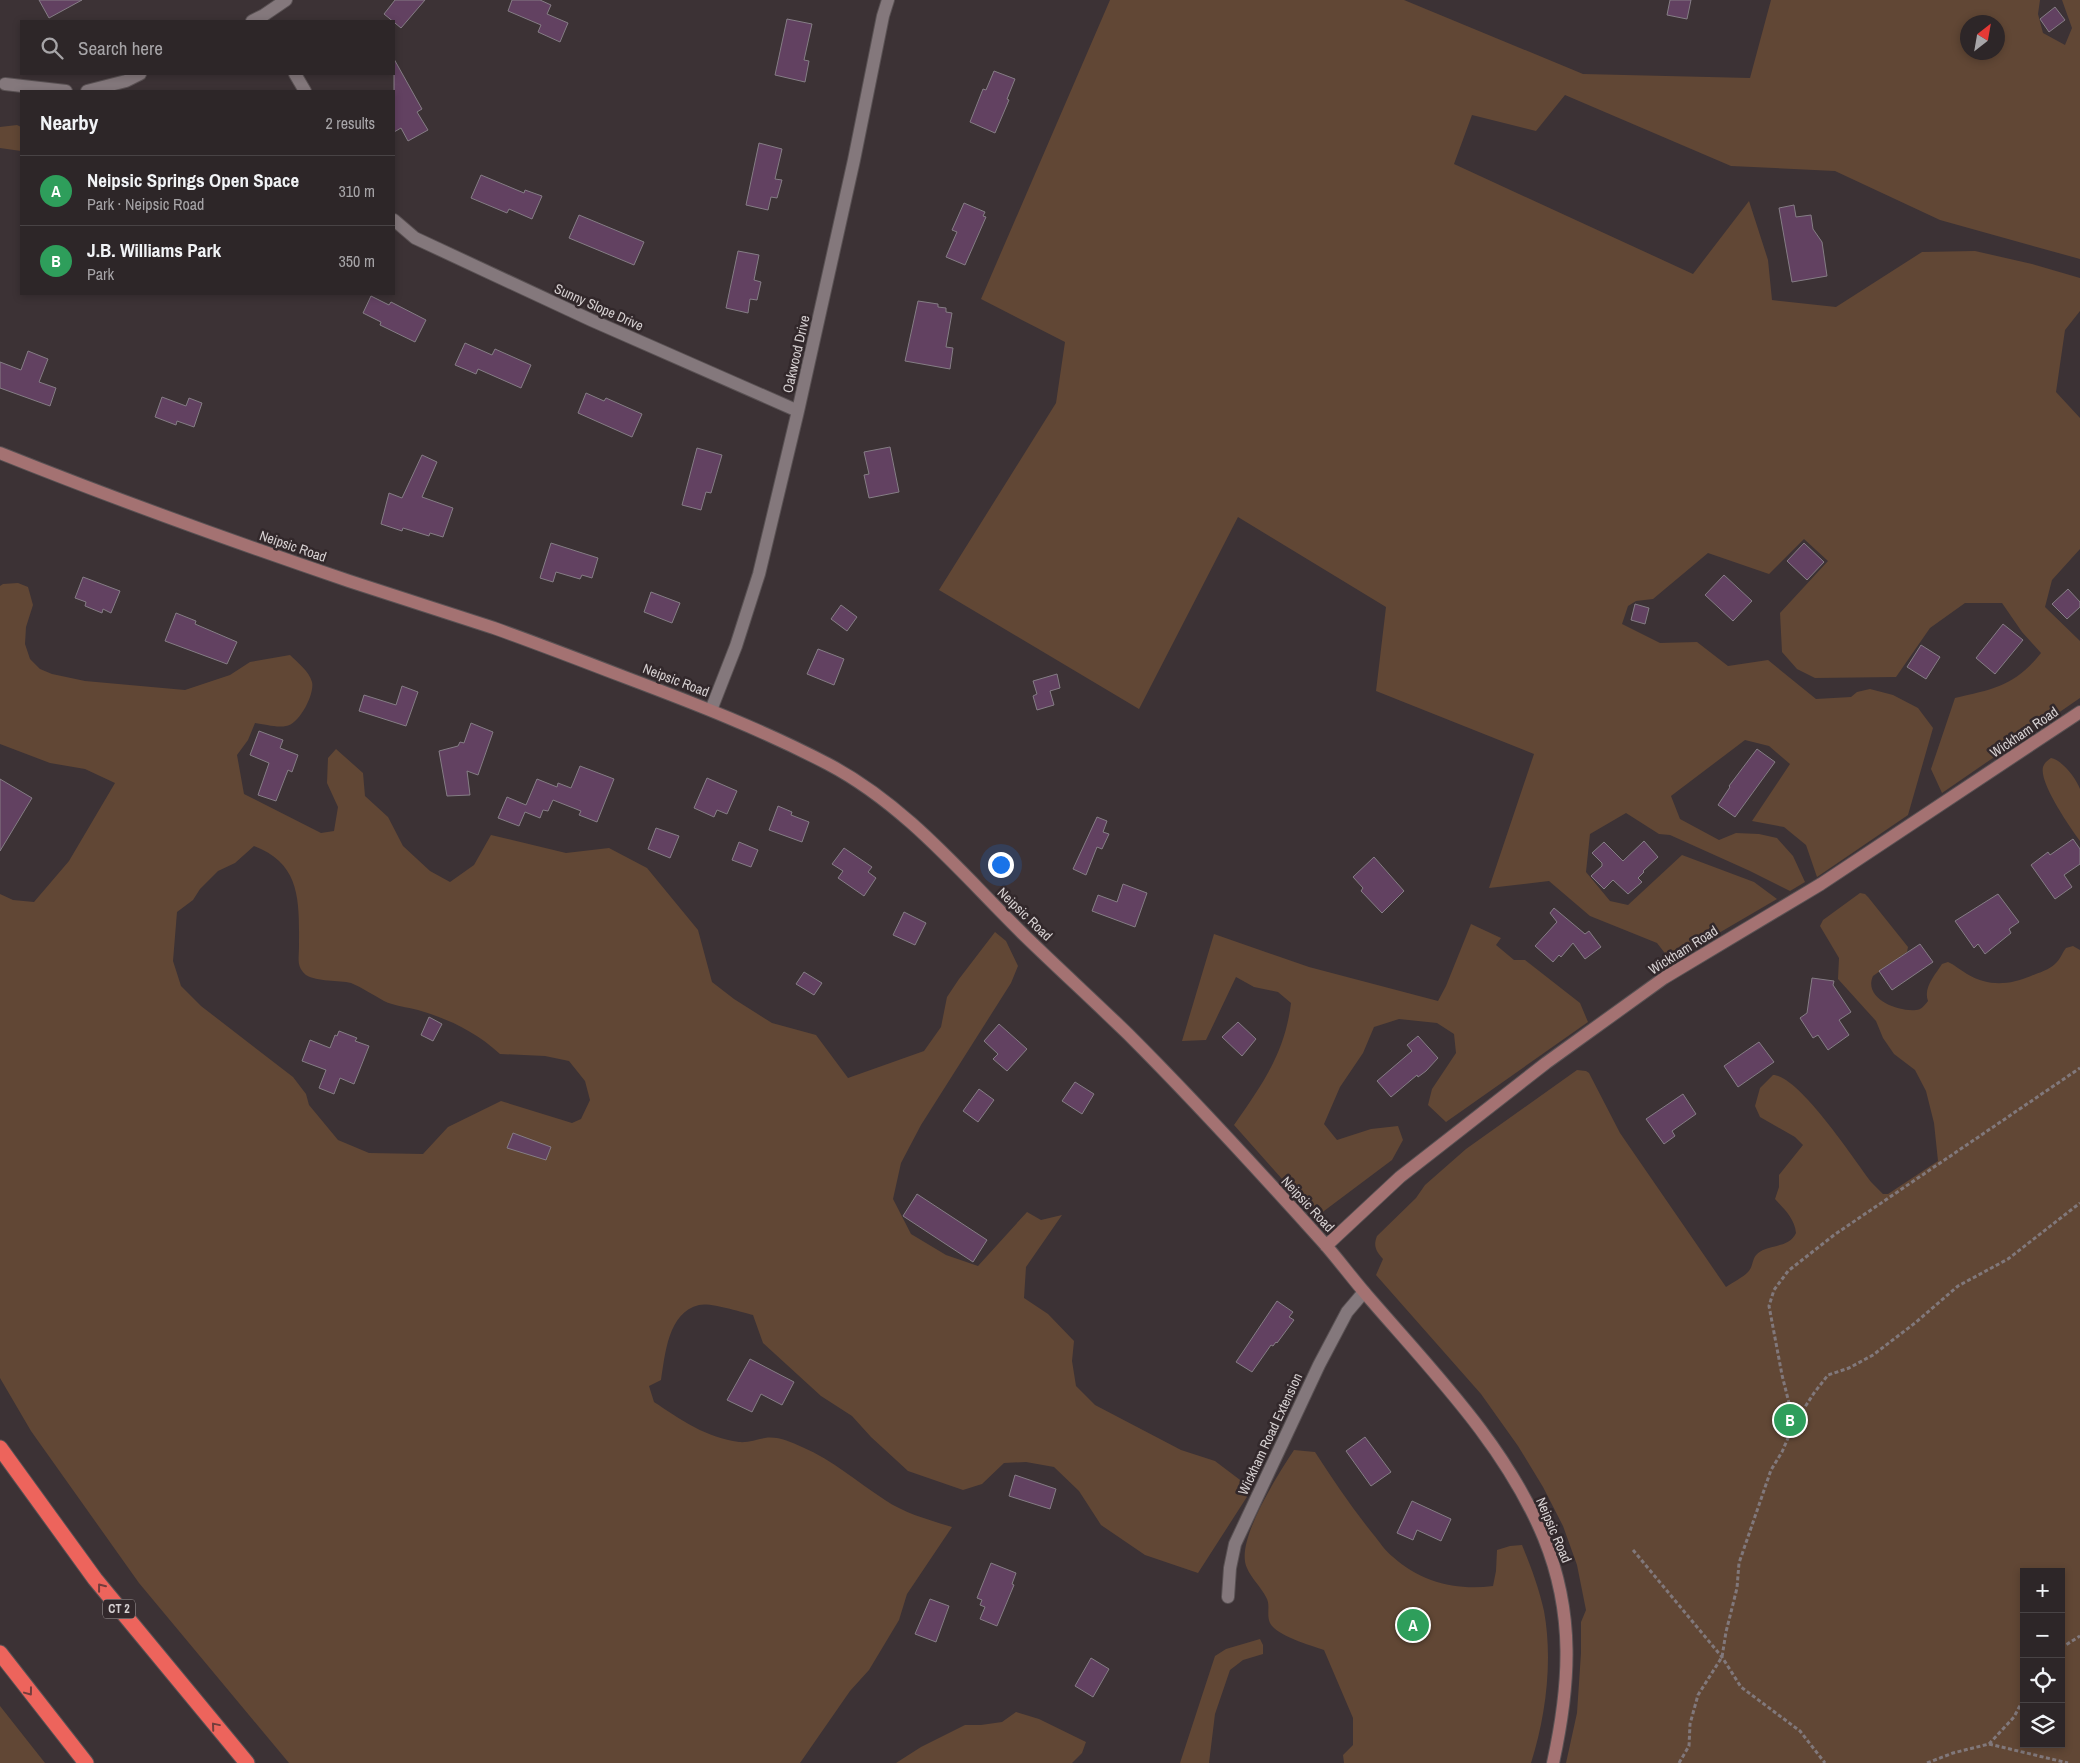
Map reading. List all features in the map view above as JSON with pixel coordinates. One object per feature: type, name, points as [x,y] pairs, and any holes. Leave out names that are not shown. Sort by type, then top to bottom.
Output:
[{"type":"highway","name":"CT 2","points":[[0,1448],[95,1579],[247,1763]]},
{"type":"highway","points":[[0,1653],[86,1763]]},
{"type":"street","points":[[265,18],[286,0]]},
{"type":"street","name":"Oakwood Drive","points":[[711,710],[736,646],[759,574],[798,411],[888,0]]},
{"type":"street","points":[[91,90],[138,75]]},
{"type":"street","points":[[296,75],[303,90]]},
{"type":"street","points":[[5,84],[57,90]]},
{"type":"street","name":"Sunny Slope Drive","points":[[395,221],[415,238],[591,320],[798,411]]},
{"type":"street","name":"Neipsic Road","points":[[0,452],[112,497],[203,530],[500,630],[711,710],[833,766],[872,791],[915,826],[1147,1054],[1326,1246],[1464,1407],[1510,1474],[1541,1531],[1552,1558],[1561,1590],[1568,1657],[1566,1692],[1553,1763]]},
{"type":"street","name":"Wickham Road","points":[[1326,1246],[1400,1177],[1546,1063],[1664,978],[1821,884],[2080,712]]},
{"type":"street","name":"Wickham Road Extension","points":[[1228,1597],[1230,1568],[1235,1544],[1319,1366],[1347,1312],[1364,1292]]},
{"type":"path","points":[[1794,1424],[1780,1366],[1769,1306],[1774,1290],[1788,1270],[1834,1235],[2080,1068]]},
{"type":"path","points":[[1679,1763],[1688,1746],[1690,1724],[1698,1695],[1722,1657],[1737,1588],[1739,1563],[1771,1470],[1782,1452],[1794,1424],[1828,1375],[1849,1368],[1873,1355],[1915,1324],[1958,1286],[2008,1260],[2080,1203]]},
{"type":"path","points":[[1633,1550],[1722,1657],[1741,1687],[1800,1731],[1825,1763]]},
{"type":"path","points":[[2065,1645],[2080,1636]]},
{"type":"path","points":[[1989,1744],[2014,1717],[2021,1703]]},
{"type":"path","points":[[1927,1763],[1953,1753],[1989,1744],[2068,1763]]},
{"type":"shaded area","points":[[1110,0],[1404,0],[1583,74],[1750,78],[1771,0],[2040,0],[2038,14],[2043,33],[2065,45],[2072,28],[2062,0],[2080,0],[2080,259],[1940,220],[1835,171],[1731,166],[1565,95],[1536,131],[1472,115],[1454,164],[1693,274],[1749,201],[1768,260],[1772,300],[1836,307],[1922,252],[1975,251],[2032,264],[2080,278],[2080,311],[2065,330],[2056,392],[2080,418],[2080,549],[2052,580],[2045,607],[2080,641],[2080,698],[1942,793],[1931,769],[1955,698],[1992,689],[2013,679],[2022,673],[2041,653],[2022,632],[2002,603],[1965,603],[1930,628],[1896,677],[1815,678],[1797,669],[1782,652],[1780,613],[1828,561],[1804,539],[1769,574],[1708,553],[1653,599],[1636,601],[1628,606],[1622,624],[1660,643],[1697,642],[1728,666],[1768,660],[1816,699],[1851,697],[1857,692],[1870,689],[1893,695],[1918,708],[1933,728],[1908,815],[1817,877],[1806,845],[1784,827],[1752,821],[1790,764],[1769,746],[1745,740],[1671,796],[1680,819],[1719,840],[1736,833],[1759,834],[1777,838],[1793,856],[1805,882],[1790,891],[1670,835],[1659,834],[1626,813],[1590,834],[1586,872],[1610,901],[1628,905],[1682,855],[1754,882],[1777,899],[1671,961],[1657,943],[1590,916],[1549,881],[1489,888],[1534,754],[1376,691],[1386,607],[1238,517],[1139,709],[939,590],[1056,403],[1065,342],[981,299]]},
{"type":"shaded area","points":[[17,125],[20,126],[20,151],[0,148],[0,127]]},
{"type":"shaded area","points":[[18,583],[28,587],[33,605],[26,627],[25,644],[30,659],[40,669],[52,674],[85,681],[185,690],[230,675],[250,662],[290,655],[303,667],[311,678],[312,687],[309,701],[301,715],[291,724],[279,727],[255,723],[248,740],[237,755],[244,794],[321,833],[334,831],[338,807],[327,783],[328,758],[336,749],[363,773],[365,796],[388,817],[403,846],[430,871],[450,882],[474,865],[491,835],[566,853],[609,848],[647,868],[698,930],[712,982],[734,999],[772,1023],[816,1035],[848,1078],[924,1051],[941,1027],[947,997],[959,979],[995,932],[1006,941],[1018,966],[1011,983],[921,1125],[901,1163],[893,1199],[911,1234],[946,1255],[978,1266],[1027,1212],[1041,1220],[1062,1215],[1026,1267],[1024,1298],[1048,1314],[1074,1341],[1072,1361],[1076,1386],[1095,1405],[1181,1450],[1215,1461],[1252,1489],[1198,1573],[1145,1555],[1101,1525],[1079,1491],[1054,1467],[1026,1462],[1004,1463],[982,1484],[963,1490],[908,1471],[871,1437],[852,1416],[821,1396],[763,1343],[753,1315],[718,1306],[699,1305],[689,1309],[674,1325],[667,1347],[661,1380],[649,1386],[654,1402],[684,1422],[716,1437],[742,1442],[775,1438],[797,1445],[835,1465],[892,1505],[917,1516],[952,1527],[907,1594],[899,1620],[869,1670],[850,1691],[800,1763],[289,1763],[139,1583],[31,1431],[0,1378],[0,894],[13,900],[34,902],[69,861],[115,783],[85,769],[50,763],[0,744],[0,586]],"holes":[[[254,846],[270,854],[281,863],[289,874],[294,887],[299,915],[299,962],[301,969],[306,975],[316,979],[351,983],[388,1003],[441,1018],[472,1033],[500,1054],[545,1056],[569,1061],[585,1081],[590,1100],[581,1119],[572,1123],[501,1101],[448,1127],[423,1154],[369,1153],[338,1140],[309,1105],[306,1094],[293,1077],[201,1006],[181,986],[173,961],[177,912],[193,900],[200,889],[218,871],[235,863]]]},
{"type":"shaded area","points":[[2051,758],[2060,762],[2068,770],[2080,789],[2080,841],[2056,805],[2046,783],[2043,767]]},
{"type":"shaded area","points":[[1860,893],[1865,894],[1908,947],[1907,952],[1873,976],[1871,984],[1873,991],[1877,997],[1891,1006],[1908,1010],[1920,1009],[1928,1001],[1928,986],[1942,964],[1948,962],[1983,981],[2007,983],[2050,968],[2058,961],[2066,948],[2073,946],[2080,950],[2080,1763],[1566,1763],[1577,1713],[1581,1622],[1586,1610],[1577,1565],[1563,1526],[1543,1487],[1518,1446],[1481,1394],[1376,1275],[1383,1259],[1376,1248],[1377,1236],[1416,1198],[1425,1185],[1466,1149],[1577,1070],[1589,1073],[1620,1133],[1726,1287],[1748,1272],[1759,1252],[1786,1243],[1796,1233],[1791,1219],[1775,1199],[1779,1187],[1779,1175],[1803,1145],[1795,1137],[1760,1117],[1755,1106],[1760,1088],[1773,1075],[1784,1079],[1811,1103],[1872,1183],[1883,1194],[1888,1194],[1938,1161],[1934,1123],[1926,1091],[1915,1070],[1894,1054],[1883,1038],[1876,1021],[1838,979],[1839,958],[1820,926],[1823,920]]},
{"type":"shaded area","points":[[1471,924],[1501,938],[1496,945],[1514,960],[1525,960],[1580,1003],[1588,1022],[1446,1122],[1428,1105],[1432,1089],[1456,1053],[1454,1034],[1437,1023],[1399,1019],[1374,1027],[1363,1053],[1340,1087],[1324,1124],[1337,1140],[1371,1129],[1398,1126],[1403,1140],[1392,1160],[1316,1217],[1234,1125],[1271,1068],[1284,1038],[1291,1003],[1278,992],[1254,987],[1236,977],[1206,1040],[1182,1041],[1214,934],[1309,967],[1438,1001]]},
{"type":"shaded area","points":[[1294,1450],[1315,1452],[1350,1504],[1390,1555],[1415,1573],[1427,1578],[1453,1586],[1493,1586],[1497,1550],[1522,1545],[1542,1602],[1548,1649],[1544,1707],[1531,1763],[1344,1763],[1343,1755],[1353,1745],[1353,1718],[1324,1650],[1294,1640],[1274,1628],[1269,1620],[1267,1600],[1247,1568],[1245,1556],[1252,1525],[1278,1474]]},
{"type":"shaded area","points":[[1260,1639],[1263,1645],[1263,1654],[1243,1660],[1230,1670],[1215,1714],[1209,1763],[1180,1763],[1215,1656],[1226,1649]]},
{"type":"shaded area","points":[[0,1706],[45,1763],[0,1763]]},
{"type":"shaded area","points":[[1016,1712],[1039,1719],[1086,1742],[1082,1753],[1072,1763],[896,1763],[921,1747],[965,1725],[1002,1722]]},
{"type":"building","points":[[39,0],[82,0],[49,18]]},
{"type":"building","points":[[395,0],[425,0],[401,28],[395,23],[395,20],[391,20],[384,14]]},
{"type":"building","points":[[512,0],[540,0],[551,5],[547,14],[568,23],[560,42],[538,32],[541,25],[508,11]]},
{"type":"building","points":[[1670,0],[1691,0],[1687,19],[1667,15]]},
{"type":"building","points":[[2055,7],[2065,20],[2049,32],[2040,19]]},
{"type":"building","points":[[787,19],[812,24],[804,60],[809,61],[805,82],[775,75]]},
{"type":"building","points":[[395,61],[422,109],[417,112],[428,130],[408,141],[401,128],[395,131]]},
{"type":"building","points":[[994,71],[1015,79],[1007,99],[1009,100],[995,133],[970,122],[983,89],[986,90]]},
{"type":"building","points":[[759,143],[782,149],[775,179],[782,180],[777,198],[771,197],[768,210],[746,205]]},
{"type":"building","points":[[481,175],[524,193],[525,190],[542,196],[532,219],[509,209],[507,213],[471,198]]},
{"type":"building","points":[[964,203],[985,212],[983,216],[986,217],[965,265],[946,257],[957,232],[952,230]]},
{"type":"building","points":[[1794,205],[1796,217],[1811,215],[1813,229],[1822,242],[1827,276],[1792,282],[1779,208]]},
{"type":"building","points":[[579,215],[644,242],[634,265],[569,238]]},
{"type":"building","points":[[738,251],[759,255],[754,280],[761,282],[757,300],[750,299],[748,313],[726,308]]},
{"type":"building","points":[[371,296],[389,305],[391,302],[426,320],[415,342],[380,325],[381,322],[363,313]]},
{"type":"building","points":[[918,301],[938,304],[938,307],[946,308],[946,312],[952,313],[946,347],[953,348],[950,369],[905,361]]},
{"type":"building","points":[[465,343],[492,355],[495,349],[531,365],[521,388],[478,369],[476,374],[455,365]]},
{"type":"building","points":[[28,351],[48,359],[39,382],[56,388],[50,406],[0,388],[0,362],[21,370]]},
{"type":"building","points":[[586,393],[604,401],[606,398],[642,414],[632,437],[578,413]]},
{"type":"building","points":[[162,397],[186,406],[189,398],[202,403],[194,427],[177,421],[176,425],[155,417]]},
{"type":"building","points":[[890,447],[899,492],[869,498],[864,475],[869,474],[864,452]]},
{"type":"building","points":[[697,448],[722,455],[711,493],[706,492],[701,510],[682,505]]},
{"type":"building","points":[[422,455],[437,462],[422,497],[453,508],[443,537],[430,533],[429,536],[403,528],[402,531],[381,524],[389,493],[402,498]]},
{"type":"building","points":[[551,543],[598,558],[592,578],[582,575],[580,579],[556,572],[553,582],[540,578]]},
{"type":"building","points":[[1804,543],[1824,562],[1807,580],[1787,561]]},
{"type":"building","points":[[1724,575],[1752,601],[1733,621],[1705,595]]},
{"type":"building","points":[[83,577],[120,591],[111,613],[103,609],[102,613],[85,606],[86,602],[75,598]]},
{"type":"building","points":[[2068,589],[2080,602],[2080,607],[2067,619],[2052,604]]},
{"type":"building","points":[[651,592],[680,603],[672,623],[644,612]]},
{"type":"building","points":[[1635,604],[1649,608],[1645,624],[1631,620]]},
{"type":"building","points":[[841,605],[857,617],[847,631],[831,619]]},
{"type":"building","points":[[176,613],[196,621],[195,624],[237,642],[227,664],[165,641]]},
{"type":"building","points":[[2003,624],[2023,640],[1995,674],[1976,658]]},
{"type":"building","points":[[1921,645],[1940,657],[1926,679],[1907,667]]},
{"type":"building","points":[[818,649],[844,659],[834,685],[807,674]]},
{"type":"building","points":[[1057,674],[1060,688],[1050,691],[1054,705],[1037,710],[1033,696],[1037,694],[1033,681]]},
{"type":"building","points":[[402,686],[418,692],[406,726],[359,711],[364,695],[396,705]]},
{"type":"building","points":[[471,723],[493,732],[478,775],[467,771],[470,795],[447,796],[439,751],[458,746],[460,742],[464,743]]},
{"type":"building","points":[[259,731],[283,740],[280,748],[298,755],[292,772],[288,770],[276,801],[258,795],[269,763],[250,755]]},
{"type":"building","points":[[1757,749],[1775,762],[1735,817],[1718,805],[1729,786]]},
{"type":"building","points":[[580,766],[614,779],[597,822],[579,815],[581,811],[553,800],[548,811],[543,810],[540,818],[525,812],[519,826],[498,818],[507,797],[526,805],[537,779],[557,787],[558,783],[571,788]]},
{"type":"building","points":[[707,778],[737,791],[727,814],[717,810],[714,817],[694,808]]},
{"type":"building","points":[[0,779],[32,798],[0,851]]},
{"type":"building","points":[[778,806],[792,812],[791,815],[809,822],[802,842],[769,830]]},
{"type":"building","points":[[1097,817],[1107,821],[1103,832],[1109,834],[1102,849],[1097,847],[1086,875],[1073,869]]},
{"type":"building","points":[[656,828],[679,836],[670,858],[648,849]]},
{"type":"building","points":[[2073,839],[2080,849],[2080,864],[2064,875],[2072,887],[2055,899],[2031,865],[2048,852],[2050,855]]},
{"type":"building","points":[[1644,841],[1658,857],[1638,878],[1642,882],[1628,894],[1613,880],[1604,889],[1591,876],[1602,866],[1602,863],[1592,853],[1604,842],[1623,861]]},
{"type":"building","points":[[739,842],[758,850],[751,867],[732,860]]},
{"type":"building","points":[[844,848],[872,867],[868,872],[876,878],[864,896],[838,878],[843,871],[832,864]]},
{"type":"building","points":[[1374,857],[1404,891],[1382,913],[1361,891],[1363,888],[1353,877]]},
{"type":"building","points":[[1123,884],[1147,893],[1135,927],[1092,911],[1098,895],[1117,902]]},
{"type":"building","points":[[1998,894],[2019,922],[2009,929],[2011,933],[1985,954],[1978,944],[1974,948],[1955,921]]},
{"type":"building","points":[[1554,908],[1585,934],[1589,931],[1601,947],[1585,959],[1573,943],[1561,957],[1559,955],[1553,962],[1535,946],[1557,922],[1550,913]]},
{"type":"building","points":[[904,912],[926,923],[915,945],[893,935]]},
{"type":"building","points":[[1920,944],[1933,962],[1892,990],[1879,971]]},
{"type":"building","points":[[804,972],[822,983],[814,995],[796,984]]},
{"type":"building","points":[[1812,978],[1834,981],[1833,985],[1851,1012],[1839,1020],[1849,1035],[1828,1050],[1818,1035],[1813,1038],[1800,1018],[1807,1013]]},
{"type":"building","points":[[429,1017],[442,1024],[433,1041],[421,1035]]},
{"type":"building","points":[[1238,1022],[1256,1039],[1242,1056],[1222,1037]]},
{"type":"building","points":[[999,1024],[1027,1049],[1007,1071],[993,1059],[998,1054],[984,1041]]},
{"type":"building","points":[[339,1031],[357,1038],[355,1041],[369,1046],[354,1084],[340,1078],[334,1094],[319,1088],[326,1070],[302,1061],[310,1040],[330,1048],[335,1035],[337,1036]]},
{"type":"building","points":[[1418,1036],[1438,1058],[1426,1071],[1418,1077],[1417,1075],[1391,1097],[1377,1081],[1412,1051],[1407,1045]]},
{"type":"building","points":[[1759,1042],[1774,1062],[1738,1087],[1724,1066]]},
{"type":"building","points":[[1075,1082],[1094,1094],[1082,1114],[1062,1101]]},
{"type":"building","points":[[979,1089],[994,1100],[978,1122],[963,1111]]},
{"type":"building","points":[[1683,1094],[1696,1114],[1672,1131],[1675,1136],[1664,1144],[1646,1119]]},
{"type":"building","points":[[513,1133],[551,1147],[546,1160],[507,1148]]},
{"type":"building","points":[[917,1194],[987,1240],[973,1262],[903,1216]]},
{"type":"building","points":[[1277,1301],[1293,1312],[1289,1317],[1294,1320],[1277,1343],[1273,1346],[1271,1345],[1252,1372],[1236,1362]]},
{"type":"building","points":[[750,1359],[794,1382],[782,1405],[761,1394],[752,1412],[727,1400]]},
{"type":"building","points":[[1365,1437],[1391,1472],[1371,1486],[1346,1451]]},
{"type":"building","points":[[1015,1475],[1056,1489],[1050,1509],[1009,1496]]},
{"type":"building","points":[[1412,1501],[1451,1519],[1441,1541],[1417,1530],[1413,1540],[1397,1533]]},
{"type":"building","points":[[991,1563],[1016,1573],[1012,1584],[1014,1585],[997,1626],[980,1619],[985,1607],[980,1605],[982,1600],[977,1598]]},
{"type":"building","points":[[930,1599],[949,1606],[936,1642],[915,1634]]},
{"type":"building","points":[[1091,1658],[1109,1669],[1093,1697],[1075,1686]]},
{"type":"place","name":"J.B. Williams Park","points":[[1790,1420]]},
{"type":"place","name":"Neipsic Springs Open Space","points":[[1413,1625]]}]
